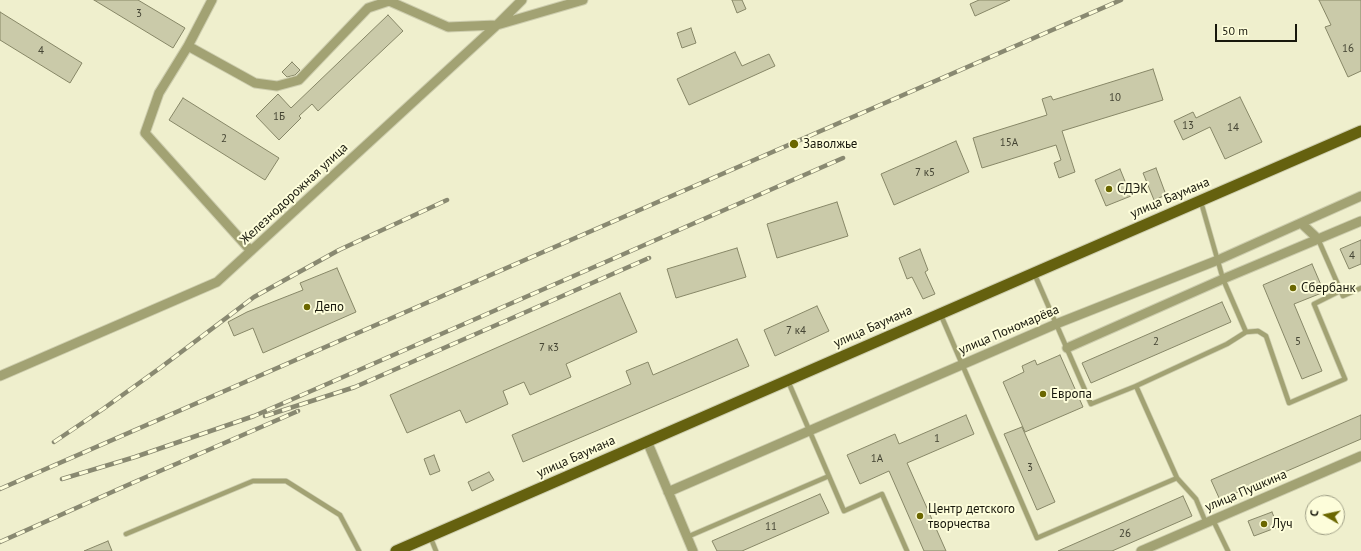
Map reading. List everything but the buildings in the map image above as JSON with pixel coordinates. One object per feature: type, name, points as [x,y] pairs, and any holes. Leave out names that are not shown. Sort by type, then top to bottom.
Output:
[{"type":"main road","name":"улица Баумана","points":[[396,551],[1361,131]]},
{"type":"street","points":[[212,0],[188,46],[159,93],[145,133],[251,251]]},
{"type":"street","points":[[188,46],[255,83],[277,86],[299,80],[368,8],[389,0],[448,27],[496,25],[522,0]]},
{"type":"street","name":"Железнодорожная улица","points":[[0,376],[217,282],[496,25],[583,0]]},
{"type":"street","name":"улица Пономарёва","points":[[668,492],[1056,324],[1218,260],[1361,196]]},
{"type":"street","points":[[1066,348],[1223,279],[1361,221]]},
{"type":"street","points":[[1301,223],[1318,239]]},
{"type":"street","points":[[647,441],[692,551]]},
{"type":"street","name":"улица Пушкина","points":[[1142,551],[1361,456]]},
{"type":"lane","points":[[1200,200],[1223,279],[1246,332]]},
{"type":"lane","points":[[1318,239],[1343,296],[1361,288]]},
{"type":"lane","points":[[1034,273],[1091,404],[1136,386],[1227,344],[1246,332],[1258,331],[1266,336],[1289,403],[1345,379],[1314,304],[1340,291]]},
{"type":"lane","points":[[940,313],[1037,538],[1177,478]]},
{"type":"lane","points":[[787,380],[844,511],[882,494],[907,551]]},
{"type":"lane","points":[[1136,386],[1177,478],[1196,499],[1228,551]]},
{"type":"lane","points":[[687,538],[829,476]]},
{"type":"lane","points":[[126,534],[253,481],[286,481],[340,515],[359,551]]},
{"type":"lane","points":[[430,536],[436,551]]},
{"type":"railway","points":[[0,489],[1121,0]]},
{"type":"railway","points":[[62,479],[135,457],[254,416],[843,158]]},
{"type":"railway","points":[[54,442],[160,368],[254,297],[339,250],[447,200]]},
{"type":"railway","points":[[265,416],[355,387],[649,258]]},
{"type":"railway","points":[[0,542],[298,411]]},
{"type":"place","name":"Заволжье","points":[[794,144]]},
{"type":"place","name":"СДЭК","points":[[1109,189]]},
{"type":"place","name":"Сбербанк","points":[[1293,288]]},
{"type":"place","name":"Депо","points":[[307,307]]},
{"type":"place","name":"Европа","points":[[1043,394]]},
{"type":"place","name":"Центр детского творчества","points":[[920,516]]},
{"type":"place","name":"Луч","points":[[1264,524]]}]
